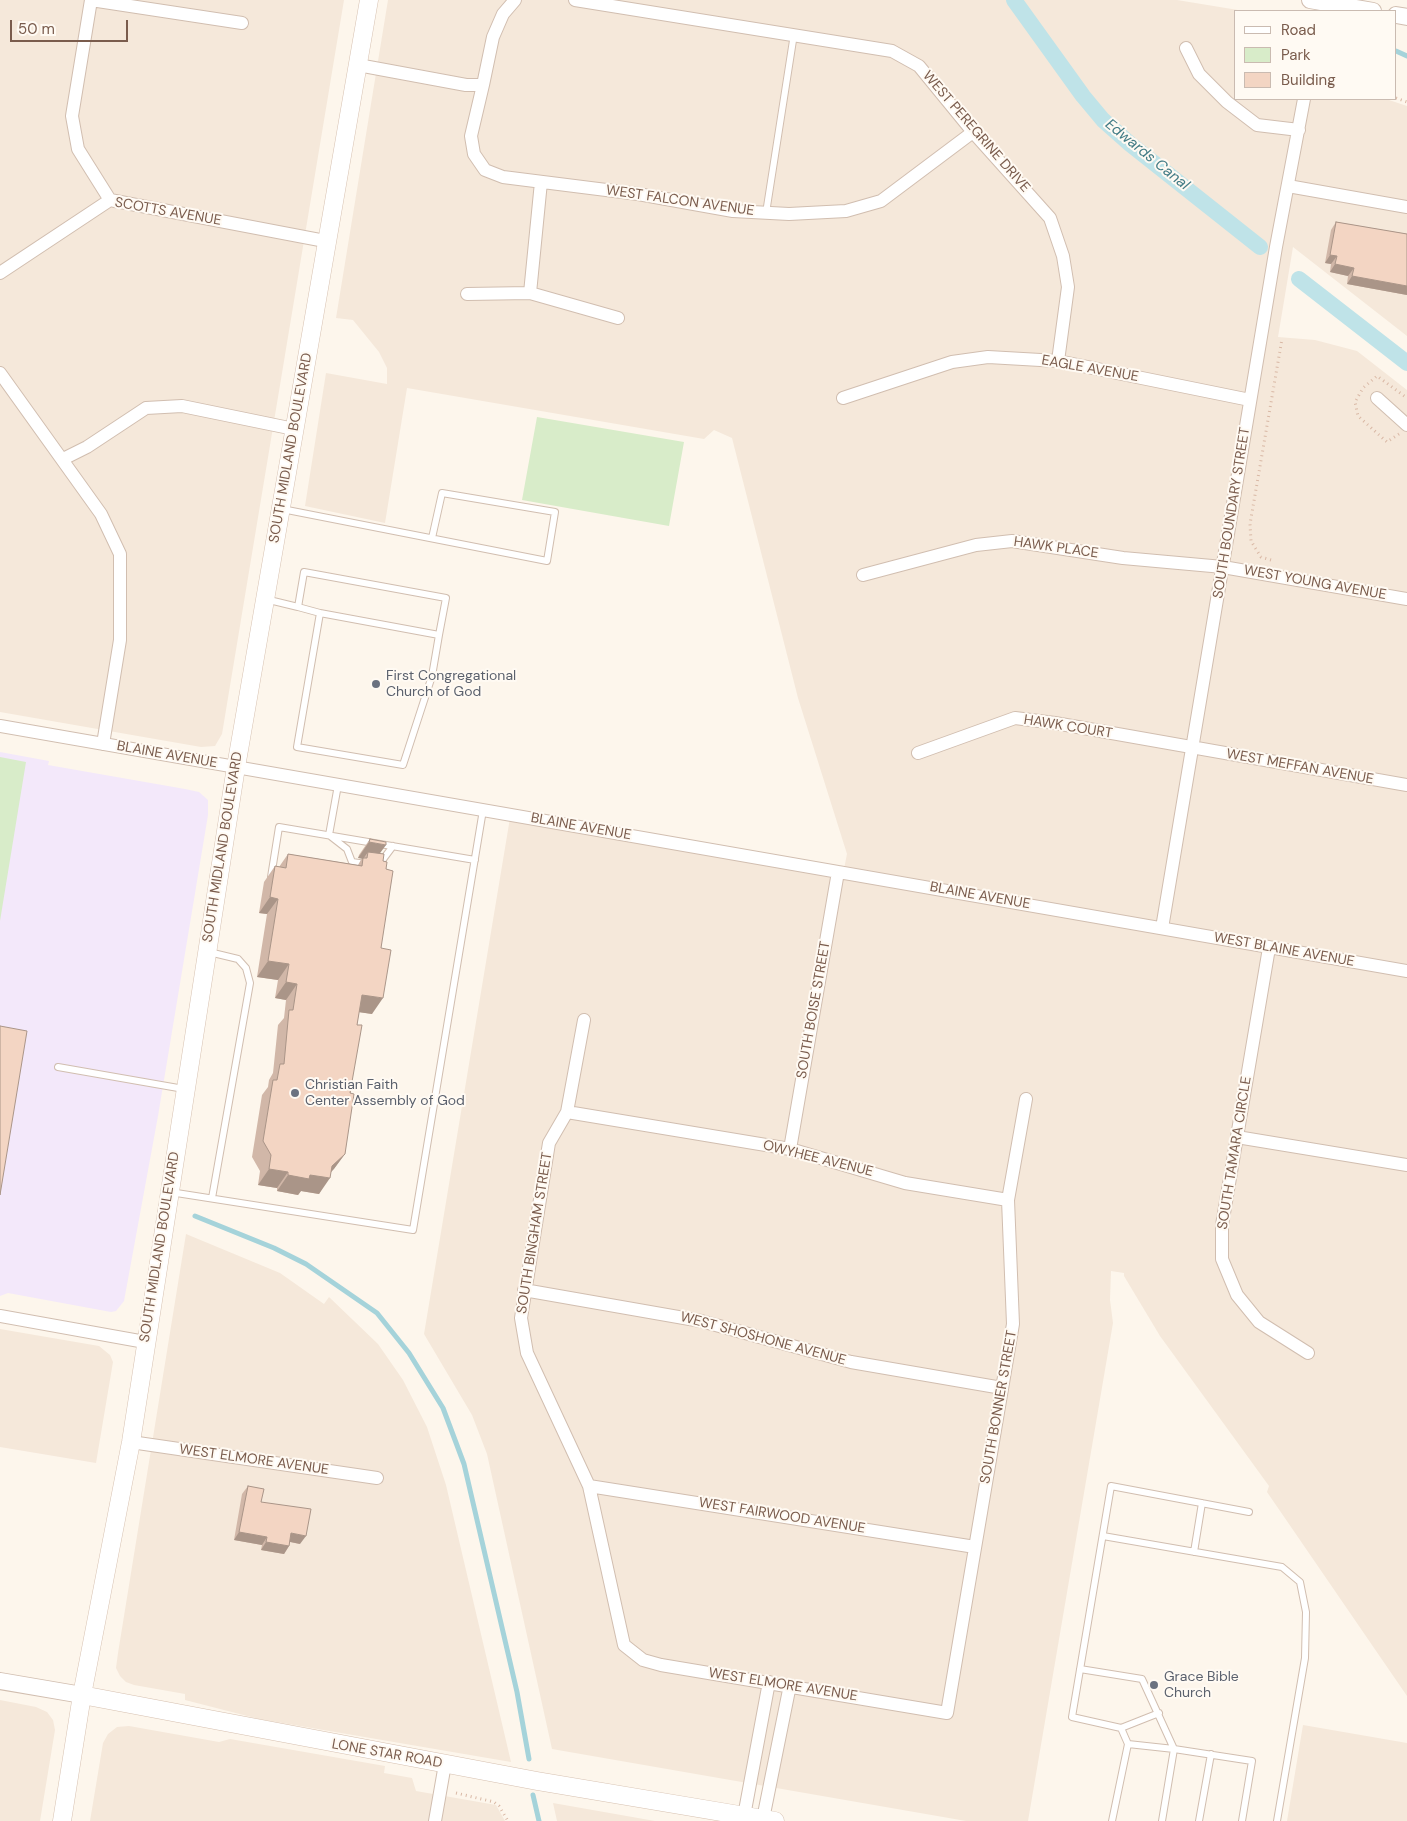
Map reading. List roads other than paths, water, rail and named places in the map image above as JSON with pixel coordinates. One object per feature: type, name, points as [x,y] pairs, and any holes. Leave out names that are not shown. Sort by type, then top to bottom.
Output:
[{"type":"main road","name":"SOUTH MIDLAND BOULEVARD","points":[[62,1821],[82,1696],[131,1442],[145,1342],[236,767],[369,0]]},
{"type":"main road","name":"LONE STAR ROAD","points":[[82,1696],[445,1764],[769,1820]]},
{"type":"street","points":[[110,200],[78,149],[72,116],[91,0],[242,23]]},
{"type":"street","points":[[358,65],[466,85],[483,85],[493,37],[503,14],[515,0]]},
{"type":"street","name":"WEST PEREGRINE DRIVE","points":[[574,0],[892,51],[919,66],[973,132],[1050,218],[1063,256],[1068,287],[1058,361]]},
{"type":"street","points":[[1316,4],[1365,10]]},
{"type":"street","points":[[1186,48],[1199,74],[1227,102],[1257,125],[1299,130]]},
{"type":"street","name":"WEST FALCON AVENUE","points":[[483,85],[471,136],[474,154],[485,170],[502,177],[638,194],[733,211],[789,214],[846,211],[881,201],[973,132]]},
{"type":"street","name":"SOUTH BOUNDARY STREET","points":[[1162,928],[1250,400],[1304,100]]},
{"type":"street","points":[[530,292],[541,182]]},
{"type":"street","points":[[1288,186],[1407,207]]},
{"type":"street","name":"SCOTTS AVENUE","points":[[0,273],[110,200],[326,241]]},
{"type":"street","points":[[467,294],[530,292],[618,318]]},
{"type":"street","name":"EAGLE AVENUE","points":[[843,398],[952,362],[988,357],[1058,361],[1250,400]]},
{"type":"street","points":[[0,373],[101,514],[120,554],[120,640],[103,744]]},
{"type":"street","points":[[1377,398],[1407,425]]},
{"type":"street","points":[[62,459],[87,447],[146,408],[182,406],[294,429]]},
{"type":"street","name":"HAWK PLACE","points":[[863,575],[976,545],[1012,541],[1123,558],[1223,567]]},
{"type":"street","name":"WEST YOUNG AVENUE","points":[[1223,567],[1407,599]]},
{"type":"street","name":"HAWK COURT","points":[[918,754],[1015,718],[1055,723],[1193,749]]},
{"type":"street","name":"BLAINE AVENUE","points":[[0,726],[1162,928]]},
{"type":"street","name":"WEST MEFFAN AVENUE","points":[[1193,749],[1407,785]]},
{"type":"street","name":"SOUTH BOISE STREET","points":[[790,1149],[838,872]]},
{"type":"street","name":"WEST BLAINE AVENUE","points":[[1162,928],[1407,971]]},
{"type":"street","name":"SOUTH TAMARA CIRCLE","points":[[1269,948],[1222,1225],[1222,1259],[1237,1295],[1259,1322],[1308,1353]]},
{"type":"street","name":"SOUTH BINGHAM STREET","points":[[584,1020],[567,1112],[550,1142],[524,1290],[521,1318],[527,1353],[588,1486],[624,1645]]},
{"type":"street","name":"SOUTH BONNER STREET","points":[[947,1713],[1013,1324],[1008,1200],[1026,1100]]},
{"type":"street","name":"OWYHEE AVENUE","points":[[567,1112],[790,1149],[905,1182],[1008,1200]]},
{"type":"street","points":[[1237,1137],[1407,1165]]},
{"type":"street","name":"WEST SHOSHONE AVENUE","points":[[524,1290],[702,1321],[851,1362],[1002,1388]]},
{"type":"street","points":[[0,1316],[145,1342]]},
{"type":"street","name":"WEST ELMORE AVENUE","points":[[131,1442],[377,1478]]},
{"type":"street","name":"WEST FAIRWOOD AVENUE","points":[[588,1486],[975,1546]]},
{"type":"street","name":"WEST ELMORE AVENUE","points":[[624,1645],[643,1660],[661,1665],[790,1685],[947,1713]]},
{"type":"street","name":"LONE STAR ROAD","points":[[0,1681],[82,1696]]},
{"type":"street","points":[[744,1816],[769,1682]]},
{"type":"street","points":[[769,1820],[790,1685]]},
{"type":"street","points":[[435,1821],[445,1764]]},
{"type":"lane","points":[[766,213],[794,34]]},
{"type":"lane","points":[[281,509],[547,561],[555,512],[442,493],[432,538]]},
{"type":"lane","points":[[298,607],[304,572],[446,598],[432,676],[403,765],[297,747],[320,613]]},
{"type":"lane","points":[[265,599],[320,613],[439,635]]},
{"type":"lane","points":[[329,835],[338,785]]},
{"type":"lane","points":[[169,1192],[413,1230],[483,810]]},
{"type":"lane","points":[[271,877],[278,827],[475,860]]},
{"type":"lane","points":[[329,835],[347,849],[352,862],[379,866],[393,846]]},
{"type":"lane","points":[[207,952],[238,959],[246,968],[250,983],[212,1198]]},
{"type":"lane","points":[[58,1067],[185,1089]]},
{"type":"lane","points":[[1159,1713],[1121,1728],[1072,1717],[1111,1486],[1249,1512]]},
{"type":"lane","points":[[1194,1552],[1202,1503]]},
{"type":"lane","points":[[1103,1536],[1282,1567],[1300,1582],[1306,1612],[1305,1658],[1277,1821]]},
{"type":"lane","points":[[1080,1669],[1142,1679],[1174,1749],[1162,1821]]},
{"type":"lane","points":[[1112,1821],[1128,1744],[1121,1728]]},
{"type":"lane","points":[[1128,1744],[1252,1761],[1242,1821]]},
{"type":"lane","points":[[1199,1821],[1211,1754]]},
{"type":"waterway","name":"Edwards Canal","points":[[1014,0],[1083,96],[1103,120],[1130,144],[1260,247]]},
{"type":"waterway","points":[[1397,51],[1407,56]]},
{"type":"waterway","name":"Edwards Canal","points":[[1299,279],[1407,363]]},
{"type":"waterway","points":[[195,1216],[274,1248],[306,1264],[377,1313],[409,1353],[443,1408],[464,1464],[517,1692],[529,1759]]},
{"type":"waterway","points":[[533,1795],[539,1821]]},
{"type":"place","name":"First Congregational Church of God","points":[[376,684]]},
{"type":"place","name":"Christian Faith Center Assembly of God","points":[[295,1093]]},
{"type":"place","name":"Grace Bible Church","points":[[1154,1685]]}]
